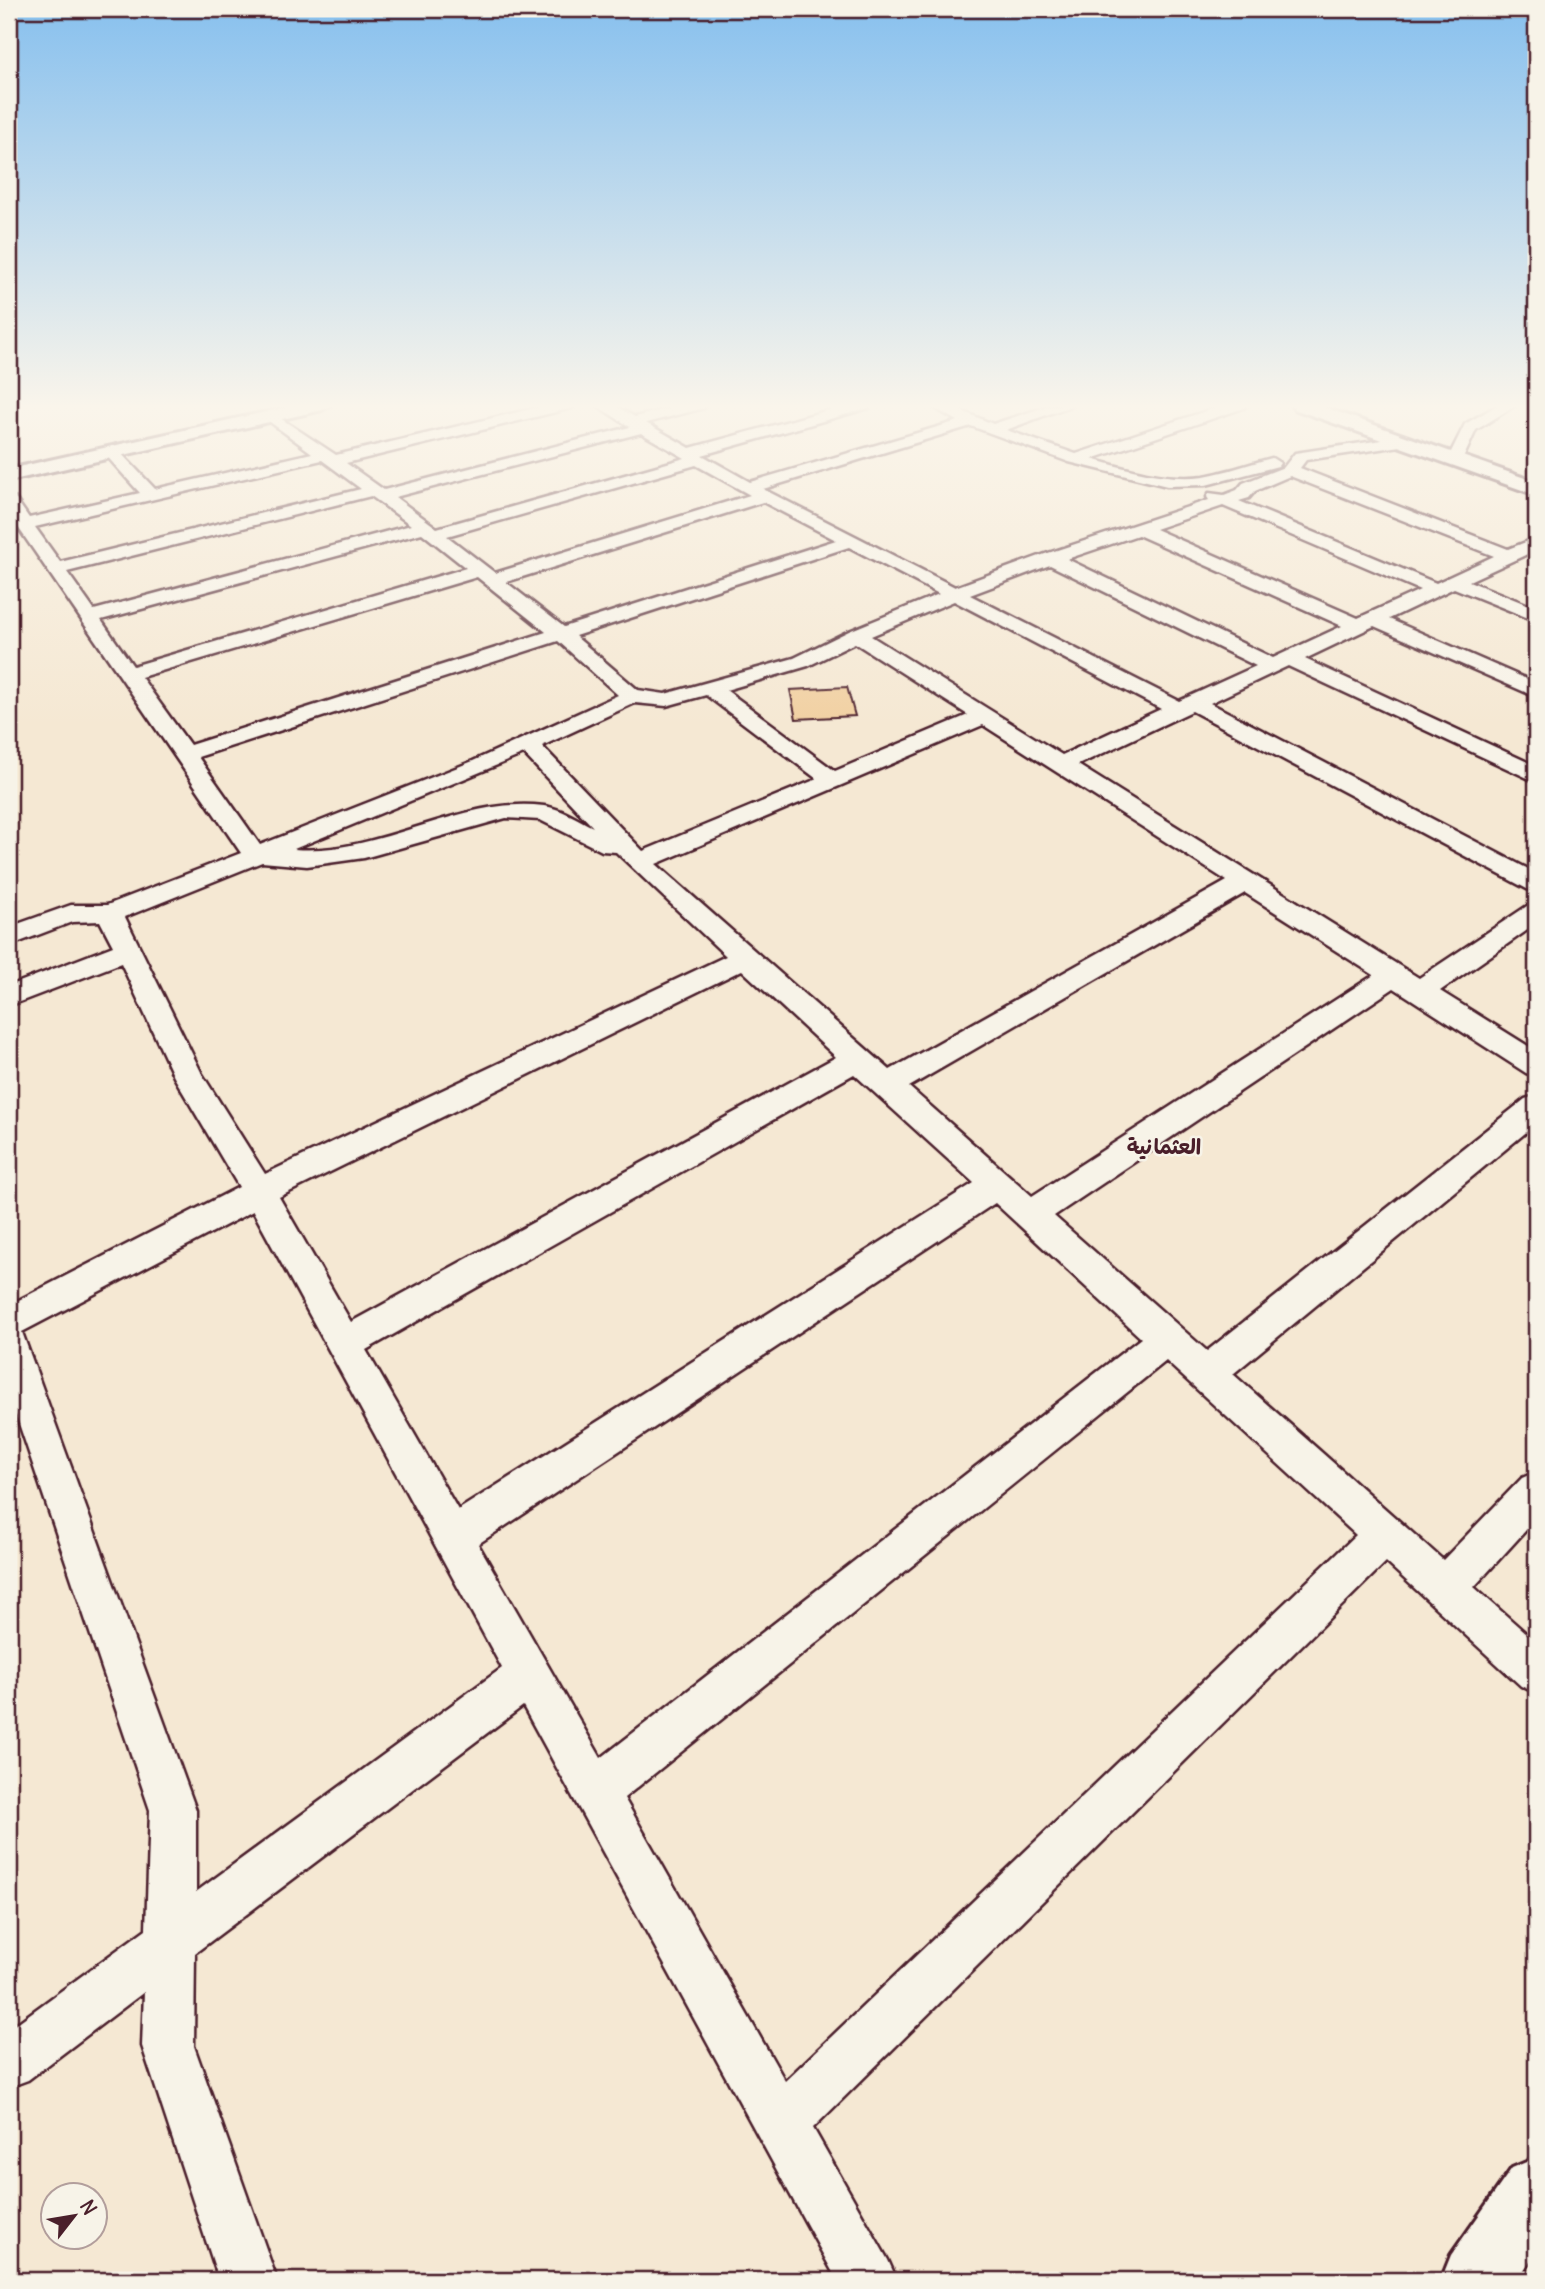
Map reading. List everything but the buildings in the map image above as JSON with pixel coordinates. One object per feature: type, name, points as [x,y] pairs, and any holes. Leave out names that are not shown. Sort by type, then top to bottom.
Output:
[{"type":"street","points":[[17,512],[254,854]]},
{"type":"street","points":[[26,524],[79,512]]},
{"type":"street","points":[[56,569],[300,512]]},
{"type":"street","points":[[402,512],[561,634],[632,696]]},
{"type":"street","points":[[89,617],[498,512]]},
{"type":"street","points":[[128,674],[486,575],[692,512]]},
{"type":"street","points":[[794,512],[1536,883]]},
{"type":"street","points":[[9,937],[65,915],[95,909],[109,914],[481,765],[632,696],[666,699],[801,662],[856,635],[955,594],[1189,512]]},
{"type":"street","points":[[1253,512],[1445,586],[1536,615]]},
{"type":"street","points":[[1423,512],[1526,551]]},
{"type":"street","points":[[1140,529],[1536,691]]},
{"type":"street","points":[[183,755],[851,541]]},
{"type":"street","points":[[1062,764],[1526,551]]},
{"type":"street","points":[[1051,558],[1536,775]]},
{"type":"street","points":[[856,635],[1536,1065]]},
{"type":"street","points":[[710,688],[833,780]]},
{"type":"street","points":[[639,862],[985,716]]},
{"type":"street","points":[[527,744],[639,862],[1536,1671]]},
{"type":"street","points":[[254,854],[307,858],[364,851],[505,811],[545,813],[587,831],[639,862]]},
{"type":"street","points":[[888,1084],[1247,881]]},
{"type":"street","points":[[1420,991],[1536,912]]},
{"type":"street","points":[[109,914],[189,1077],[259,1192],[868,2280]]},
{"type":"street","points":[[9,996],[128,950]]},
{"type":"street","points":[[9,1322],[259,1192],[747,957]]},
{"type":"street","points":[[1031,1214],[1394,975]]},
{"type":"street","points":[[344,1344],[858,1058]]},
{"type":"street","points":[[1207,1373],[1536,1107]]},
{"type":"street","points":[[452,1537],[998,1184]]},
{"type":"street","points":[[595,1792],[1168,1338]]},
{"type":"street","points":[[9,1342],[173,1810],[168,2046],[248,2280]]},
{"type":"street","points":[[1445,1588],[1536,1491]]},
{"type":"street","points":[[780,2123],[1385,1535]]},
{"type":"street","points":[[9,2062],[529,1675]]},
{"type":"street","points":[[1476,2280],[1536,2192]]},
{"type":"district","name":"العثمانية","points":[[1164,1146]]}]
